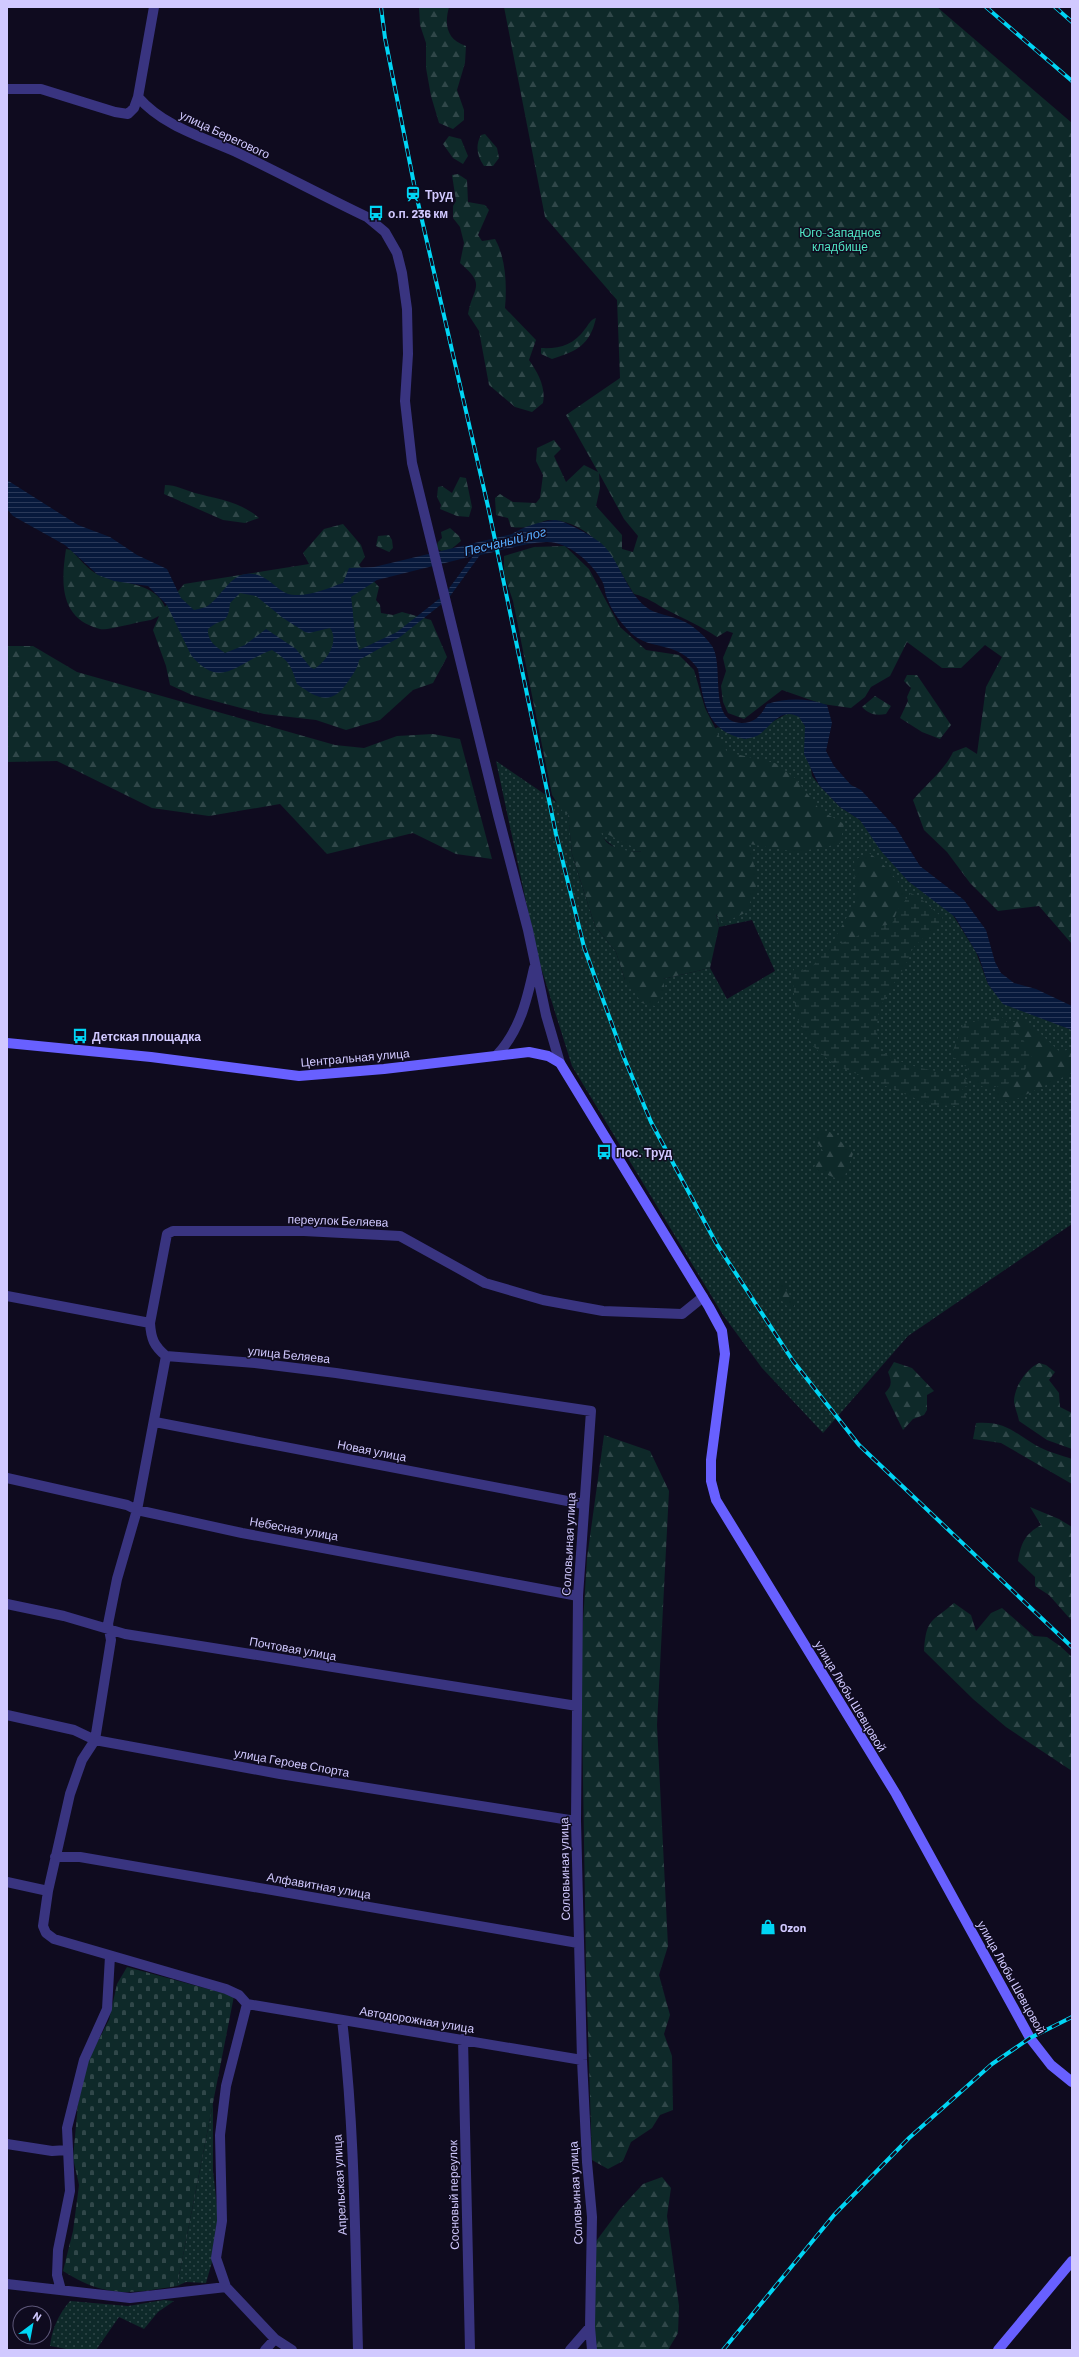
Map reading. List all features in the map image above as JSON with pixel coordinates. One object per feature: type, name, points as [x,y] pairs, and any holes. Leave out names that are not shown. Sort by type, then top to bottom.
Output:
[{"type":"street","points":[[7,89],[42,89],[115,112],[128,114],[134,108],[138,97],[154,7]]},
{"type":"street","name":"улица Берегового","points":[[138,97],[149,110],[181,128],[236,152],[367,217],[385,232],[397,253],[402,273],[407,310],[408,354],[405,401],[412,463],[528,930],[534,965]]},
{"type":"street","points":[[497,1055],[515,1032],[527,1000],[534,965]]},
{"type":"street","points":[[534,965],[560,1063]]},
{"type":"street","name":"Центральная улица","points":[[7,1043],[151,1057],[299,1076],[384,1069],[497,1055],[538,1053],[554,1058],[560,1063]]},
{"type":"street","name":"улица Любы Шевцовой","points":[[560,1063],[703,1297],[722,1331],[725,1354],[711,1460],[711,1481],[716,1500],[896,1794],[1030,2038],[1051,2065],[1072,2082]]},
{"type":"street","name":"переулок Беляева","points":[[150,1323],[167,1234],[173,1231],[304,1231],[400,1236],[485,1283],[543,1300],[603,1311],[682,1314],[703,1297]]},
{"type":"street","points":[[7,1296],[150,1323],[151,1337],[156,1348],[166,1356],[155,1422],[138,1498],[137,1510],[117,1579],[108,1624],[111,1640],[95,1740],[82,1760],[70,1794],[48,1891],[44,1926],[46,1933],[54,1939],[76,1947],[226,1989],[239,1995],[247,2004],[226,2086],[220,2135],[222,2221],[216,2258],[226,2287],[275,2339],[292,2350]]},
{"type":"street","name":"улица Беляева","points":[[166,1356],[255,1363],[336,1373],[591,1411]]},
{"type":"street","name":"Соловьиная улица","points":[[591,1411],[583,1504],[578,1596],[576,1821],[578,1943],[586,2162],[592,2217],[590,2327],[592,2350]]},
{"type":"street","name":"Новая улица","points":[[155,1422],[583,1504]]},
{"type":"street","name":"Небесная улица","points":[[7,1478],[127,1505],[137,1510],[242,1533],[578,1596]]},
{"type":"street","name":"Почтовая улица","points":[[7,1604],[64,1616],[110,1630],[310,1665],[577,1706]]},
{"type":"street","name":"улица Героев Спорта","points":[[7,1715],[74,1730],[95,1740],[280,1774],[576,1821]]},
{"type":"street","name":"Алфавитная улица","points":[[55,1857],[80,1857],[578,1943]]},
{"type":"street","points":[[7,1882],[48,1891]]},
{"type":"street","points":[[61,2290],[57,2275],[58,2262],[70,2191],[67,2128],[76,2087],[84,2060],[107,2009],[110,1956]]},
{"type":"street","name":"Автодорожная улица","points":[[247,2004],[582,2060]]},
{"type":"street","name":"Апрельская улица","points":[[342,2020],[346,2053],[354,2208],[358,2350]]},
{"type":"street","name":"Сосновый переулок","points":[[463,2039],[470,2350]]},
{"type":"street","points":[[7,2144],[52,2151],[67,2150]]},
{"type":"street","points":[[998,2350],[1072,2261]]},
{"type":"street","points":[[7,2284],[130,2298],[226,2287]]},
{"type":"street","points":[[570,2350],[590,2327]]},
{"type":"street","points":[[265,2350],[275,2339]]},
{"type":"green space","points":[[419,7],[449,7],[447,20],[448,31],[455,40],[466,46],[465,63],[457,90],[464,110],[464,120],[453,129],[439,123],[431,96],[426,68],[426,43],[420,25]]},
{"type":"green space","name":"Юго-Западное кладбище","points":[[504,7],[937,7],[1072,123],[1072,944],[1039,906],[998,911],[970,883],[947,852],[924,830],[913,800],[945,765],[953,752],[966,747],[977,754],[986,687],[1002,657],[985,645],[961,668],[942,668],[907,642],[890,676],[871,687],[865,697],[851,708],[822,704],[782,690],[744,719],[728,713],[723,702],[721,686],[726,671],[723,658],[733,633],[727,631],[717,637],[647,599],[634,594],[610,556],[590,535],[578,527],[564,522],[549,520],[529,527],[511,527],[508,518],[496,515],[495,498],[500,494],[513,502],[536,503],[540,498],[543,475],[536,461],[537,448],[554,440],[561,449],[554,456],[566,482],[584,465],[598,472],[566,415],[620,378],[617,300],[545,217]],"holes":[[[599,473],[624,519],[638,536],[633,552],[622,549],[622,535],[596,506],[600,488]]]},
{"type":"green space","points":[[485,134],[497,148],[499,158],[493,166],[484,166],[478,155],[477,147],[479,139],[481,135]]},
{"type":"green space","points":[[449,136],[461,139],[468,156],[463,164],[453,158],[443,144]]},
{"type":"green space","points":[[458,174],[467,180],[468,202],[485,205],[489,210],[478,235],[482,241],[495,239],[499,247],[505,272],[505,308],[536,340],[529,360],[540,380],[544,397],[543,403],[532,412],[515,407],[489,385],[479,331],[468,314],[475,292],[476,282],[460,263],[464,243],[460,227],[453,218],[453,206],[456,201],[452,175]]},
{"type":"green space","points":[[596,318],[590,335],[581,346],[575,350],[552,359],[541,354],[541,348],[560,347],[576,339],[591,321]]},
{"type":"green space","points":[[460,477],[466,478],[472,507],[469,517],[457,516],[440,509],[441,505],[437,497],[438,487],[442,486],[452,493]]},
{"type":"green space","points":[[165,485],[229,502],[245,508],[259,518],[245,523],[223,520],[164,494]]},
{"type":"green space","points":[[343,524],[361,545],[365,557],[359,565],[379,587],[376,600],[380,605],[381,613],[393,615],[402,612],[431,620],[447,657],[433,683],[413,690],[380,720],[346,730],[316,720],[264,714],[192,695],[170,685],[166,666],[153,630],[159,616],[151,620],[110,629],[100,629],[87,624],[77,617],[70,608],[66,598],[63,574],[66,549],[71,550],[88,567],[99,575],[146,588],[160,599],[165,607],[184,584],[309,564],[303,553],[324,529]]},
{"type":"green space","points":[[450,528],[459,536],[461,541],[449,551],[443,552],[436,548],[438,542],[442,538],[441,532]]},
{"type":"green space","points":[[389,535],[392,540],[393,548],[389,552],[376,546],[378,536]]},
{"type":"green space","points":[[565,546],[589,569],[620,627],[646,650],[679,655],[694,670],[705,708],[727,752],[775,763],[795,778],[820,810],[844,824],[840,844],[797,852],[749,844],[757,878],[755,892],[745,913],[723,923],[716,914],[719,927],[710,968],[663,979],[665,993],[655,1006],[642,1003],[625,980],[616,952],[595,926],[572,854],[568,814],[563,812],[552,795],[513,601],[504,574],[504,556],[534,547]],"holes":[[[601,831],[641,851],[629,851],[616,848],[606,842]]]},
{"type":"green space","points":[[7,646],[33,646],[77,672],[335,745],[364,748],[397,736],[433,734],[460,739],[492,859],[456,854],[413,833],[327,854],[280,804],[209,816],[152,808],[57,761],[7,762]]},
{"type":"green space","points":[[907,675],[917,675],[951,725],[940,739],[922,732],[900,718],[908,701],[907,697],[911,688],[904,681]]},
{"type":"green space","points":[[875,696],[891,706],[886,714],[872,714],[862,707]]},
{"type":"green space","points":[[788,713],[799,716],[805,726],[812,776],[840,807],[860,820],[908,881],[951,912],[976,952],[988,984],[1003,1003],[1072,1030],[1072,1224],[908,1336],[823,1433],[762,1368],[723,1315],[572,1066],[538,958],[496,761],[568,810],[572,854],[595,926],[616,952],[625,980],[663,979],[710,968],[727,999],[775,971],[752,920],[719,927],[713,896],[647,852],[619,851],[603,838],[581,801],[718,727],[728,733],[758,735],[772,722]]},
{"type":"green space","points":[[869,853],[890,872],[903,889],[906,899],[903,919],[899,932],[831,945],[856,901],[854,860]]},
{"type":"green space","points":[[911,893],[920,898],[943,918],[940,923],[920,941],[910,953],[905,966],[881,1006],[877,1026],[881,1052],[899,1061],[929,1070],[959,1073],[970,1087],[961,1086],[967,1099],[964,1104],[957,1106],[931,1105],[833,1064],[813,1046],[796,1016],[792,972],[796,967],[804,970],[810,969],[831,945],[848,941],[874,927],[892,924],[897,911]]},
{"type":"green space","points":[[1001,1016],[1021,1036],[1032,1055],[1023,1074],[1005,1086],[985,1088],[965,1077],[968,1068],[951,1056],[963,1024]]},
{"type":"green space","points":[[1025,1019],[1060,1052],[1072,1048],[1072,1073],[1008,1103],[996,1096],[1004,1024]]},
{"type":"green space","points":[[830,1132],[853,1154],[843,1181],[813,1169],[823,1151],[815,1139],[818,1133]]},
{"type":"green space","points":[[779,1284],[783,1285],[794,1302],[795,1309],[787,1306],[780,1297]]},
{"type":"green space","points":[[894,1362],[912,1368],[934,1391],[927,1395],[927,1410],[924,1415],[913,1419],[903,1430],[885,1393],[891,1384],[888,1372]]},
{"type":"green space","points":[[1039,1363],[1046,1365],[1055,1372],[1049,1380],[1059,1393],[1060,1407],[1072,1413],[1072,1449],[1047,1440],[1019,1421],[1014,1402],[1016,1390],[1025,1374]]},
{"type":"green space","points":[[976,1423],[995,1424],[1009,1428],[1041,1448],[1072,1459],[1072,1484],[1001,1443],[973,1439]]},
{"type":"green space","points":[[604,1435],[650,1451],[669,1491],[657,1725],[668,1946],[659,1975],[670,2015],[664,2034],[672,2056],[673,2110],[660,2115],[652,2128],[631,2142],[623,2161],[608,2169],[592,2160],[586,1969],[581,1654],[587,1558]]},
{"type":"green space","points":[[1030,1507],[1059,1519],[1072,1527],[1072,1621],[1049,1595],[1035,1586],[1035,1577],[1018,1561],[1022,1544],[1027,1536],[1041,1525]]},
{"type":"green space","points":[[954,1603],[971,1615],[976,1631],[991,1613],[1002,1608],[1034,1636],[1047,1637],[1072,1657],[1072,1771],[1006,1727],[973,1699],[924,1651],[926,1632],[929,1626],[935,1618]]},
{"type":"green space","points":[[127,1967],[234,1996],[177,2286],[145,2291],[118,2292],[92,2286],[63,2271],[73,2231],[79,2185],[73,2158],[78,2104],[88,2060],[109,2020],[117,1984]]},
{"type":"green space","points":[[213,2103],[213,2171],[218,2215],[212,2262],[206,2283],[186,2282],[177,2286]]},
{"type":"green space","points":[[662,2177],[671,2188],[667,2216],[679,2306],[678,2333],[668,2350],[594,2350],[594,2244],[620,2209],[643,2184]]},
{"type":"green space","points":[[164,2300],[174,2301],[158,2312],[144,2329],[119,2317],[96,2350],[72,2350],[50,2346],[52,2345],[52,2334],[56,2322],[70,2301],[128,2306]]},
{"type":"water","name":"Песчаный лог","points":[[7,480],[78,525],[110,537],[137,555],[167,569],[181,598],[194,610],[206,607],[216,599],[235,578],[240,575],[254,574],[261,576],[288,594],[301,595],[343,583],[349,568],[374,567],[512,534],[532,525],[544,522],[555,520],[573,526],[596,539],[605,547],[611,554],[628,586],[639,601],[646,607],[654,612],[687,623],[709,642],[716,655],[721,704],[724,714],[731,721],[747,723],[754,720],[763,711],[767,704],[782,701],[804,700],[827,705],[832,723],[826,751],[834,766],[851,785],[861,790],[896,828],[920,866],[964,900],[986,930],[995,962],[1001,973],[1014,983],[1036,989],[1072,1006],[1072,1030],[1003,1004],[988,984],[979,957],[955,917],[908,881],[881,851],[860,820],[840,807],[819,785],[804,754],[805,726],[799,717],[793,714],[782,715],[758,735],[745,739],[732,735],[722,729],[714,722],[705,704],[698,669],[681,653],[673,649],[639,639],[631,633],[612,609],[606,596],[603,583],[593,568],[587,561],[563,545],[546,542],[521,545],[480,555],[448,599],[400,637],[359,660],[358,666],[343,688],[337,694],[325,698],[312,694],[297,684],[289,664],[272,650],[240,666],[221,673],[212,671],[202,666],[191,655],[167,605],[148,586],[114,581],[98,575],[65,545],[13,516],[7,509]],"holes":[[[473,556],[444,595],[397,632],[359,650],[351,597],[377,580]],[[240,593],[256,596],[283,618],[305,632],[309,633],[330,628],[333,633],[332,645],[327,656],[319,666],[314,669],[310,667],[296,649],[266,629],[245,645],[225,653],[218,648],[209,637],[208,629],[226,618],[230,603]]]},
{"type":"railway","points":[[381,7],[385,38],[416,194],[489,511],[556,834],[584,947],[623,1055],[651,1122],[716,1243],[793,1361],[859,1445],[1072,1647]]},
{"type":"railway","points":[[986,7],[1072,81]]},
{"type":"railway","points":[[1055,7],[1072,22]]},
{"type":"railway","points":[[723,2350],[834,2215],[909,2138],[992,2064],[1030,2038],[1072,2017]]},
{"type":"place","name":"Труд","points":[[413,194]]},
{"type":"place","name":"о.п. 236 км","points":[[376,213]]},
{"type":"place","name":"Детская площадка","points":[[80,1036]]},
{"type":"place","name":"Пос. Труд","points":[[604,1152]]},
{"type":"place","name":"Ozon","points":[[768,1927]]}]
